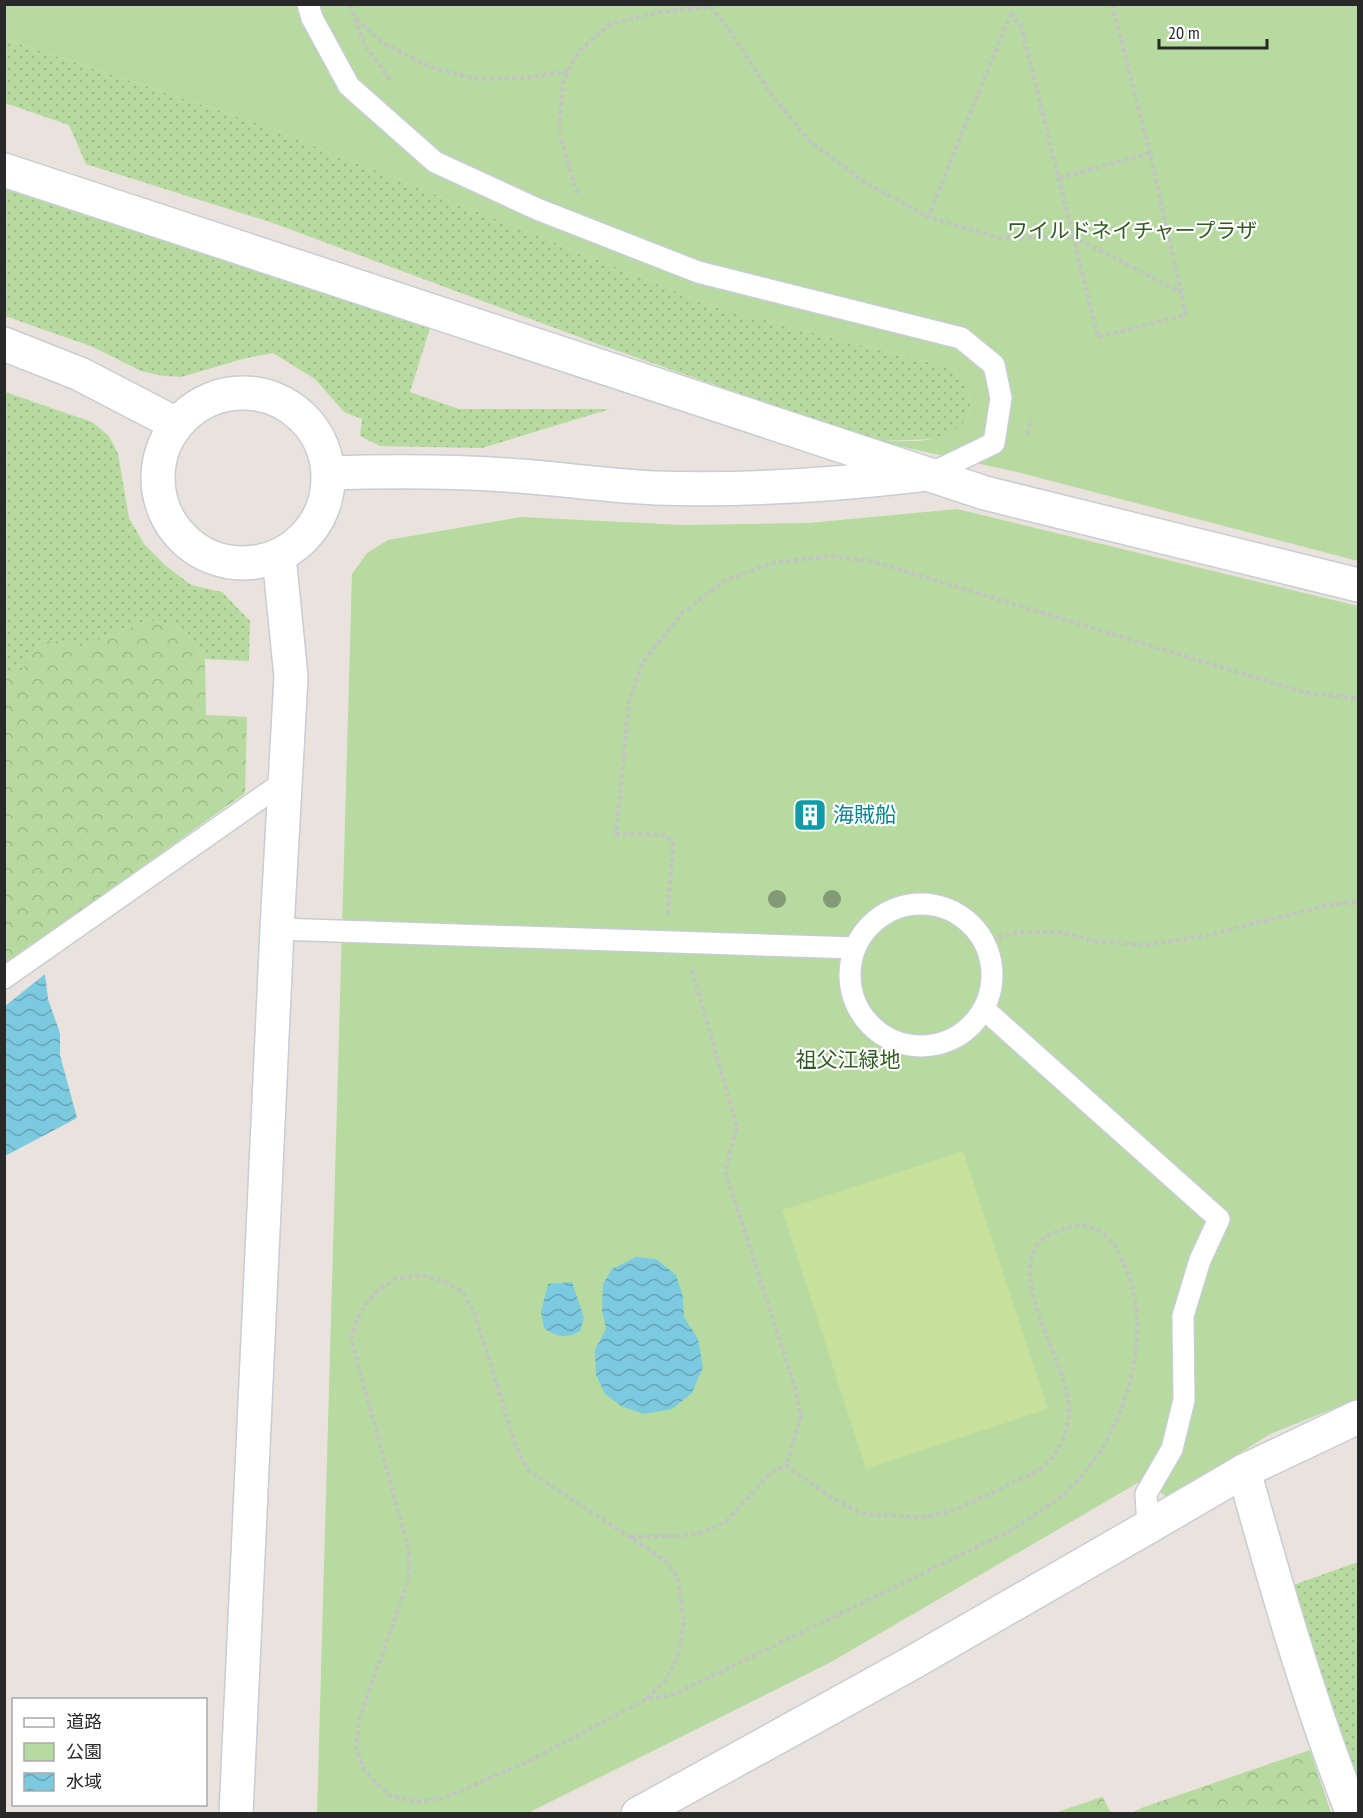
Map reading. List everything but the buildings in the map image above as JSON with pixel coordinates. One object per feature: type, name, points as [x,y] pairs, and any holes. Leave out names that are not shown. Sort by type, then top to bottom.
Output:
[{"type":"street","points":[[4,170],[985,493],[1359,585]]},
{"type":"street","points":[[4,344],[80,374],[176,424]]},
{"type":"street","points":[[243,392],[269,396],[292,407],[310,425],[323,448],[329,473],[324,506],[306,536],[279,556],[251,564],[223,561],[197,550],[176,531],[162,506],[157,477],[162,449],[176,424],[194,407],[218,395],[243,392]]},
{"type":"street","points":[[329,473],[420,471],[508,475],[654,488],[767,489],[847,484],[930,474]]},
{"type":"street","points":[[236,1814],[277,929],[291,677],[279,556]]},
{"type":"street","points":[[638,1814],[910,1664],[1244,1470],[1359,1417]]},
{"type":"street","points":[[1244,1470],[1281,1603],[1353,1814]]},
{"type":"lane","points":[[308,4],[312,18],[349,86],[435,162],[537,208],[698,272],[961,338],[994,365],[1000,398],[994,443],[930,474]]},
{"type":"lane","points":[[4,978],[285,782]]},
{"type":"lane","points":[[929,904],[951,910],[970,923],[984,942],[991,964],[991,987],[984,1009],[969,1028],[950,1041],[926,1046],[902,1044],[881,1034],[864,1017],[853,996],[850,972],[855,948],[867,928],[885,914],[906,905],[929,904]]},
{"type":"lane","points":[[277,929],[855,948]]},
{"type":"lane","points":[[984,1009],[1219,1219],[1200,1260],[1183,1316],[1184,1400],[1172,1449],[1146,1494],[1148,1527]]},
{"type":"path","points":[[350,4],[364,43],[395,86]]},
{"type":"path","points":[[928,217],[1011,13],[1021,26],[1098,337],[1186,315],[1150,153],[1112,4]]},
{"type":"path","points":[[576,191],[559,131],[563,82],[579,51],[610,24],[658,12],[711,6],[773,97],[810,141],[864,182],[928,217],[1000,238],[1074,237],[1182,293]]},
{"type":"path","points":[[354,18],[386,45],[433,68],[477,79],[525,78],[569,70]]},
{"type":"path","points":[[1059,178],[1150,153]]},
{"type":"path","points":[[565,186],[586,195]]},
{"type":"path","points":[[1023,439],[1030,430],[1029,408]]},
{"type":"path","points":[[786,1466],[801,1418],[797,1397],[725,1171],[737,1127],[676,943],[673,843],[665,836],[616,834],[629,702],[644,662],[682,613],[726,580],[772,563],[832,556],[875,562],[1303,692],[1359,699]]},
{"type":"path","points":[[984,942],[1018,932],[1061,932],[1093,941],[1146,945],[1204,936],[1329,904],[1357,903]]},
{"type":"path","points":[[645,1700],[668,1677],[678,1655],[684,1623],[678,1578],[666,1561],[529,1471],[516,1448],[476,1314],[462,1292],[446,1282],[422,1275],[395,1280],[375,1293],[360,1313],[351,1338],[409,1551],[409,1578],[359,1720],[356,1747],[364,1770],[388,1795],[416,1802],[444,1798],[529,1761],[645,1700],[675,1694],[1014,1528],[1065,1493],[1108,1438],[1126,1398],[1136,1359],[1137,1318],[1130,1276],[1119,1250],[1102,1232],[1085,1225],[1046,1236],[1032,1252],[1028,1271],[1032,1293],[1066,1385],[1070,1413],[1063,1444],[1042,1468],[968,1505],[923,1517],[866,1514],[840,1502],[786,1466]]},
{"type":"path","points":[[632,1537],[701,1533],[726,1522],[771,1472],[786,1466]]},
{"type":"green space","name":"ワイルドネイチャープラザ","points":[[5,4],[1358,5],[1358,561],[1017,472],[876,441],[928,440],[952,432],[961,425],[968,414],[970,396],[954,369],[718,308],[257,123],[5,39]]},
{"type":"green space","points":[[5,39],[257,123],[718,308],[954,369],[967,386],[971,405],[965,422],[957,431],[938,439],[876,441],[598,344],[273,223],[86,164],[69,125],[5,103]]},
{"type":"green space","points":[[5,179],[431,325],[410,392],[459,409],[610,409],[482,448],[380,446],[360,436],[362,419],[344,412],[315,379],[273,353],[246,358],[181,377],[141,371],[93,347],[5,316]]},
{"type":"green space","points":[[5,392],[92,422],[109,436],[118,454],[129,518],[144,544],[166,566],[191,585],[222,592],[250,621],[249,661],[205,659],[183,629],[149,620],[82,646],[42,640],[22,670],[5,677]]},
{"type":"green space","name":"祖父江緑地","points":[[957,509],[1358,606],[1358,1399],[1270,1434],[1169,1498],[1141,1481],[831,1662],[528,1813],[317,1814],[352,574],[367,553],[388,540],[521,517],[683,525],[809,523]]},
{"type":"green space","points":[[149,620],[183,629],[205,659],[206,715],[247,717],[245,793],[5,965],[5,677],[22,670],[42,640],[82,646]]},
{"type":"green space","points":[[963,1151],[1048,1409],[866,1469],[782,1210]]},
{"type":"green space","points":[[1358,1562],[1358,1813],[1285,1588]]},
{"type":"green space","points":[[1310,1750],[1331,1813],[1131,1813],[1144,1807]]},
{"type":"green space","points":[[1102,1797],[1111,1813],[1054,1813]]},
{"type":"water","points":[[45,974],[48,999],[60,1033],[60,1055],[77,1118],[5,1156],[5,1006]]},
{"type":"water","points":[[636,1257],[656,1259],[676,1275],[683,1297],[684,1317],[698,1339],[703,1367],[692,1393],[672,1409],[644,1414],[621,1406],[605,1394],[596,1375],[595,1350],[606,1329],[602,1310],[603,1284],[612,1269]]},
{"type":"water","points":[[572,1282],[584,1318],[580,1331],[566,1336],[557,1335],[544,1328],[541,1312],[548,1284]]},
{"type":"place","name":"海賊船","points":[[810,815]]}]
